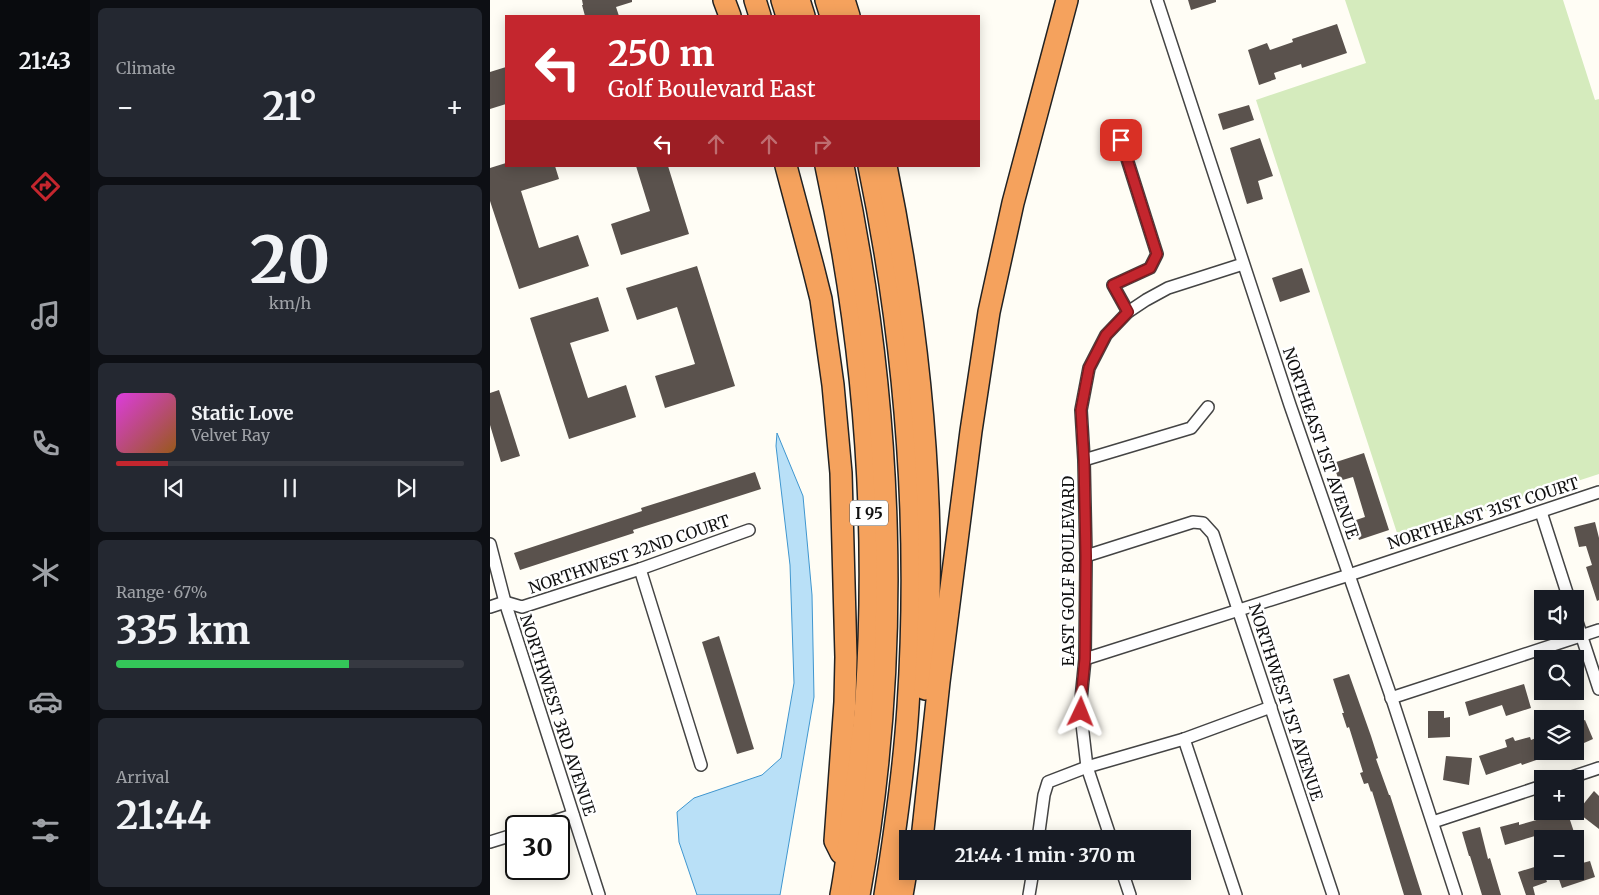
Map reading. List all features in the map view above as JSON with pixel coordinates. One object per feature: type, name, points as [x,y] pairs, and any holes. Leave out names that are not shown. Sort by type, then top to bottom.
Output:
[{"type":"highway","points":[[724,0],[730,15]]},
{"type":"highway","points":[[755,0],[760,15]]},
{"type":"highway","points":[[782,0],[786,15]]},
{"type":"highway","points":[[799,0],[804,15]]},
{"type":"highway","points":[[826,0],[831,15]]},
{"type":"highway","points":[[844,0],[849,15]]},
{"type":"highway","points":[[923,830],[939,682],[966,470],[989,312],[1013,203],[1067,0]]},
{"type":"highway","points":[[786,167],[821,299],[836,413],[844,514],[846,657],[845,702],[835,841],[846,862]]},
{"type":"highway","points":[[802,167],[824,282],[821,299]]},
{"type":"highway","name":"I 95","points":[[826,167],[839,227],[856,338],[863,399],[870,520],[866,700],[860,761],[841,895]]},
{"type":"highway","points":[[843,167],[863,274],[877,379],[883,458],[887,579],[882,701],[870,823],[858,895]]},
{"type":"highway","points":[[869,167],[885,247],[899,341],[912,526],[908,709],[901,781],[885,895]]},
{"type":"highway","points":[[886,167],[907,277],[917,355],[924,421],[929,536],[927,669],[911,830]]},
{"type":"highway","points":[[904,895],[906,880]]},
{"type":"highway","points":[[904,895],[910,880]]},
{"type":"street","name":"NORTHEAST 1ST AVENUE","points":[[1157,0],[1243,264],[1433,822],[1456,895]]},
{"type":"street","points":[[1121,140],[1157,254],[1150,268],[1113,285],[1128,312]]},
{"type":"street","name":"EAST GOLF BOULEVARD","points":[[1108,830],[1088,767],[1082,724],[1081,699],[1085,659],[1086,556],[1081,410],[1089,368],[1106,335],[1128,312],[1168,288],[1243,264]]},
{"type":"street","points":[[1084,460],[1191,428],[1208,407]]},
{"type":"street","name":"NORTHEAST 31ST COURT","points":[[1085,659],[1349,575],[1599,492]]},
{"type":"street","points":[[1541,512],[1566,590]]},
{"type":"street","name":"NORTHWEST 1ST AVENUE","points":[[1086,556],[1193,522],[1203,523],[1213,534],[1333,895]]},
{"type":"street","name":"NORTHWEST 32ND COURT","points":[[490,607],[505,602],[522,607],[640,570],[749,530]]},
{"type":"street","name":"NORTHWEST 3RD AVENUE","points":[[490,544],[505,602],[599,895]]},
{"type":"street","points":[[640,570],[701,765]]},
{"type":"street","points":[[1584,635],[1599,630]]},
{"type":"street","points":[[1391,698],[1569,640]]},
{"type":"street","points":[[1582,640],[1599,689]]},
{"type":"street","points":[[1039,830],[1044,795],[1048,782],[1088,767],[1184,739],[1271,707]]},
{"type":"street","points":[[1184,739],[1236,895]]},
{"type":"street","points":[[1584,773],[1599,768]]},
{"type":"street","points":[[1433,822],[1534,789]]},
{"type":"street","points":[[490,842],[505,837]]},
{"type":"street","points":[[1030,895],[1032,880]]},
{"type":"street","points":[[1125,880],[1130,895]]},
{"type":"green space","points":[[1345,0],[1563,0],[1595,100],[1599,99],[1599,474],[1399,539],[1256,100],[1366,63]]},
{"type":"water","points":[[777,433],[803,496],[812,595],[814,697],[780,895],[697,895],[679,842],[677,812],[694,798],[762,775],[781,758],[794,683],[790,565],[776,446]]},
{"type":"building","points":[[582,0],[632,0],[632,2],[616,7],[619,15],[585,15]]},
{"type":"building","points":[[1188,0],[1216,0],[1216,2],[1191,10]]},
{"type":"building","points":[[1337,24],[1347,53],[1302,68],[1301,64],[1274,73],[1276,79],[1259,85],[1248,50],[1267,43],[1270,50],[1293,42],[1292,39]]},
{"type":"building","points":[[505,67],[505,104],[490,109],[490,72]]},
{"type":"building","points":[[1249,105],[1254,120],[1223,130],[1218,114]]},
{"type":"building","points":[[1260,138],[1273,176],[1258,181],[1263,199],[1247,204],[1230,148]]},
{"type":"building","points":[[505,163],[505,167],[555,167],[559,179],[521,191],[539,248],[578,235],[589,266],[519,289],[490,201],[490,168]]},
{"type":"building","points":[[636,167],[668,167],[689,234],[621,255],[611,224],[650,211]]},
{"type":"building","points":[[697,266],[735,386],[665,408],[655,376],[695,364],[677,307],[637,320],[626,288]]},
{"type":"building","points":[[1302,268],[1310,292],[1280,302],[1272,278]]},
{"type":"building","points":[[598,297],[609,331],[570,343],[588,398],[626,385],[636,417],[569,439],[530,318]]},
{"type":"building","points":[[499,390],[520,456],[501,462],[490,425],[490,393]]},
{"type":"building","points":[[1364,453],[1389,530],[1359,540],[1353,521],[1365,517],[1353,477],[1339,481],[1333,463]]},
{"type":"building","points":[[755,472],[761,489],[633,530],[634,533],[520,570],[514,553],[642,511],[641,508]]},
{"type":"building","points":[[1595,522],[1599,538],[1599,600],[1597,601],[1586,567],[1592,565],[1586,546],[1579,547],[1574,527]]},
{"type":"building","points":[[719,636],[754,749],[737,754],[702,642]]},
{"type":"building","points":[[1349,674],[1422,895],[1404,895],[1372,791],[1368,783],[1364,784],[1360,773],[1363,772],[1349,727],[1347,728],[1342,713],[1344,713],[1333,679]]},
{"type":"building","points":[[1524,684],[1531,708],[1506,716],[1502,705],[1469,716],[1465,702]]},
{"type":"building","points":[[1428,711],[1444,711],[1444,718],[1450,717],[1450,737],[1428,738]]},
{"type":"building","points":[[1584,720],[1593,739],[1584,743]]},
{"type":"building","points":[[1513,737],[1515,741],[1530,737],[1531,740],[1534,739],[1534,760],[1536,760],[1486,775],[1479,756],[1507,747],[1505,740]]},
{"type":"building","points":[[1446,756],[1472,758],[1469,785],[1443,780]]},
{"type":"building","points":[[1594,791],[1599,796],[1599,829],[1584,817],[1584,803]]},
{"type":"building","points":[[1536,820],[1570,820],[1573,830],[1534,830],[1534,836],[1505,845],[1500,827],[1519,822],[1519,825]]},
{"type":"building","points":[[1480,827],[1488,859],[1490,858],[1501,895],[1482,895],[1469,856],[1462,832]]},
{"type":"building","points":[[1590,861],[1595,877],[1562,888],[1559,880],[1584,880],[1584,863]]},
{"type":"building","points":[[1534,867],[1534,880],[1546,880],[1547,882],[1533,887],[1535,895],[1526,895],[1518,872]]},
{"type":"route","points":[[1081,712],[1085,659],[1086,556],[1081,410],[1089,368],[1106,335],[1128,312],[1113,285],[1150,268],[1157,254],[1121,140]]}]
